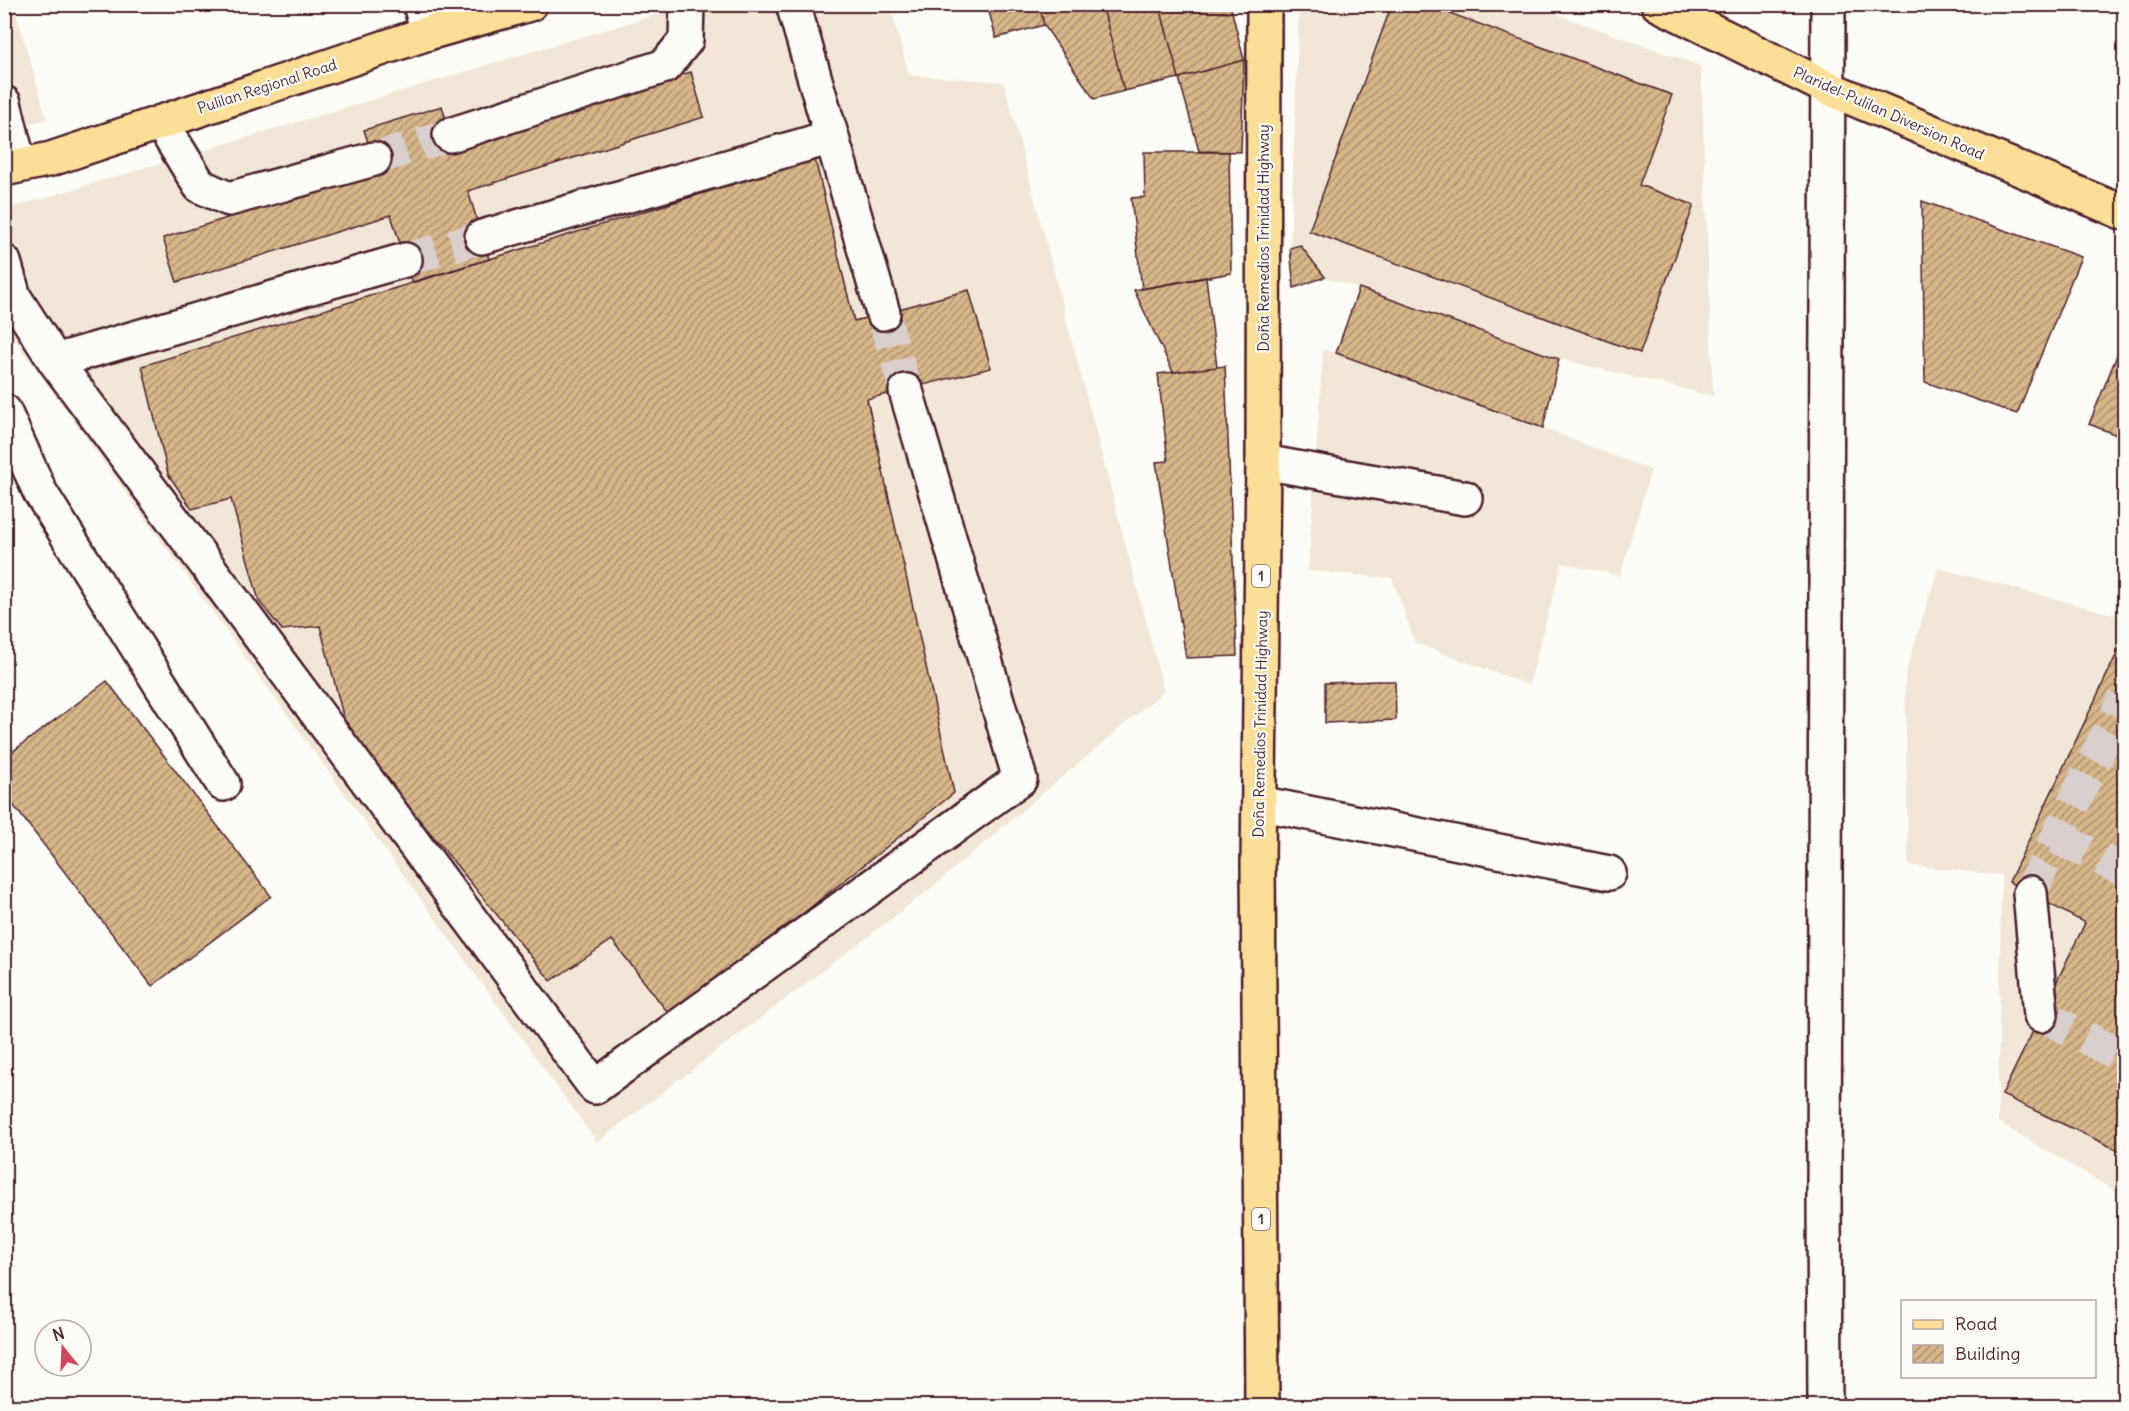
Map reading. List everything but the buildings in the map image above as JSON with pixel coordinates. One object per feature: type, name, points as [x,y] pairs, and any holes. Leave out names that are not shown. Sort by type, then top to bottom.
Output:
[{"type":"main road","name":"Pulilan Regional Road","points":[[12,167],[51,159],[161,122],[424,19],[530,4]]},
{"type":"main road","name":"Doña Remedios Trinidad Highway","points":[[1262,1407],[1258,803],[1263,462],[1264,4]]},
{"type":"main road","name":"Plaridel-Pulilan Diversion Road","points":[[1658,4],[1828,88],[2124,213]]},
{"type":"street","points":[[450,135],[665,66],[686,40],[687,4]]},
{"type":"street","points":[[793,4],[883,313]]},
{"type":"street","points":[[1825,1407],[1828,4]]},
{"type":"street","points":[[4,103],[12,167]]},
{"type":"street","points":[[161,122],[200,186],[229,199],[374,159]]},
{"type":"street","points":[[482,237],[832,137]]},
{"type":"street","points":[[55,362],[405,260]]},
{"type":"street","points":[[4,262],[14,297],[55,362],[595,1087],[1020,779],[906,391]]},
{"type":"street","points":[[4,411],[40,492],[223,784]]},
{"type":"street","points":[[1263,462],[1465,498]]},
{"type":"street","points":[[1258,803],[1609,873]]},
{"type":"street","points":[[2030,893],[2041,1015]]},
{"type":"shaded area","points":[[5,5],[14,5],[47,119],[5,131]]},
{"type":"shaded area","points":[[688,5],[890,5],[909,75],[1004,82],[1164,691],[919,898],[597,1142],[5,326],[4,210]]},
{"type":"shaded area","points":[[1299,5],[1531,5],[1701,66],[1713,396],[1559,359],[1325,277],[1301,245],[1290,248]]},
{"type":"shaded area","points":[[1323,350],[1543,428],[1651,470],[1620,576],[1562,563],[1529,685],[1415,643],[1392,578],[1308,571]]},
{"type":"shaded area","points":[[1938,568],[2124,617],[2124,1196],[1998,1122],[2001,875],[1908,865],[1905,674]]},
{"type":"tunnel","points":[[374,159],[450,135]]},
{"type":"tunnel","points":[[405,260],[482,237]]},
{"type":"tunnel","points":[[883,313],[906,391]]},
{"type":"tunnel","points":[[2030,893],[2124,699]]},
{"type":"tunnel","points":[[2057,838],[2124,870]]},
{"type":"tunnel","points":[[2041,1015],[2124,1057]]}]
